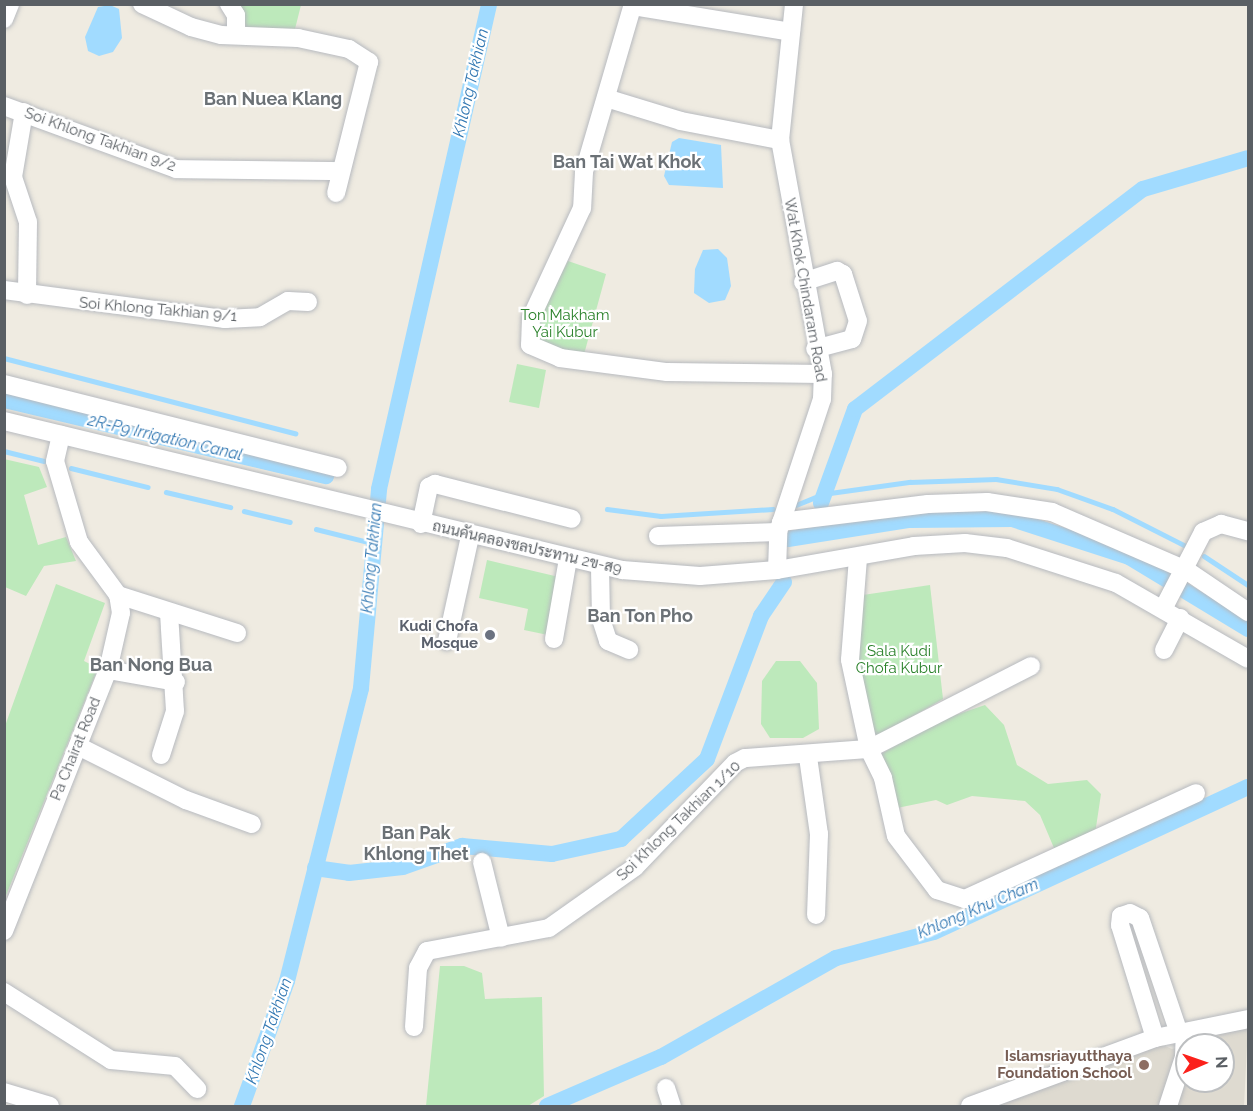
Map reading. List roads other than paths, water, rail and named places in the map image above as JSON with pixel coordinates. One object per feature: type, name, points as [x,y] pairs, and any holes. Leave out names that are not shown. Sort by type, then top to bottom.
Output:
[{"type":"street","points":[[4,19],[10,4]]},
{"type":"street","points":[[142,4],[191,27],[236,35],[298,38],[349,49],[369,62],[336,193]]},
{"type":"street","points":[[229,4],[236,15],[236,35]]},
{"type":"street","name":"Wat Khok Chindaram Road","points":[[777,570],[779,527],[822,399],[823,374],[815,349],[780,140],[794,4]]},
{"type":"street","points":[[791,32],[633,5],[584,172],[582,208],[531,318],[530,345],[560,358],[667,372],[823,374]]},
{"type":"street","points":[[606,98],[681,121],[780,140]]},
{"type":"street","name":"Soi Khlong Takhian 9/2","points":[[4,106],[176,169],[341,171]]},
{"type":"street","points":[[24,112],[13,177],[28,222],[27,295]]},
{"type":"street","points":[[803,282],[837,271],[843,274],[858,321],[852,339],[815,349]]},
{"type":"street","name":"Soi Khlong Takhian 9/1","points":[[4,290],[27,295],[225,319],[260,317],[288,301],[308,303]]},
{"type":"street","points":[[4,384],[338,468]]},
{"type":"street","name":"ถนนคันคลองชลประทาน 2ข-ส9","points":[[4,421],[600,567],[700,576],[777,570],[965,543],[1007,548],[1088,570],[1167,603],[1180,618],[1248,659]]},
{"type":"street","points":[[61,435],[55,461],[79,542],[118,595],[237,633]]},
{"type":"street","points":[[413,523],[429,487],[435,484],[572,519]]},
{"type":"street","points":[[658,536],[779,527],[987,502],[1052,512],[1185,571],[1248,612]]},
{"type":"street","points":[[1167,603],[1203,532],[1212,525],[1248,531]]},
{"type":"street","points":[[447,641],[470,536]]},
{"type":"street","points":[[858,558],[850,660],[869,749],[883,778],[896,836],[937,891],[953,899],[965,899],[1196,793]]},
{"type":"street","points":[[554,639],[568,559]]},
{"type":"street","points":[[600,567],[601,620],[608,641],[629,650]]},
{"type":"street","name":"Pa Chairat Road","points":[[4,931],[108,670],[121,613],[118,595]]},
{"type":"street","points":[[161,755],[171,736],[176,682],[169,612]]},
{"type":"street","points":[[1164,650],[1180,618]]},
{"type":"street","name":"Soi Khlong Takhian 1/10","points":[[414,1027],[421,957],[427,951],[549,928],[610,887],[688,816],[735,764],[745,758],[808,757],[869,749],[1031,666]]},
{"type":"street","points":[[108,670],[176,682]]},
{"type":"street","points":[[78,746],[186,800],[252,824]]},
{"type":"street","points":[[808,757],[819,834],[816,915]]},
{"type":"street","points":[[482,862],[501,938]]},
{"type":"street","points":[[1155,1038],[1120,925],[1121,916],[1130,913],[1140,918],[1182,1033],[1248,1019]]},
{"type":"street","points":[[4,992],[111,1060],[175,1066],[197,1089]]},
{"type":"street","points":[[970,1107],[1155,1038],[1175,1034]]},
{"type":"street","points":[[1168,1107],[1175,1086]]},
{"type":"street","points":[[666,1088],[672,1107]]},
{"type":"street","points":[[4,1092],[50,1107]]},
{"type":"water","points":[[110,5],[119,9],[122,38],[113,52],[99,56],[88,51],[85,37],[98,7]]},
{"type":"water","points":[[679,138],[721,145],[723,188],[669,185],[664,176],[672,142]]},
{"type":"water","points":[[718,249],[727,258],[731,286],[725,300],[709,303],[694,293],[695,269],[703,250]]},
{"type":"waterway","name":"Khlong Takhian","points":[[242,1106],[287,981],[361,688],[379,489],[489,4]]},
{"type":"waterway","points":[[821,503],[855,409],[1143,189],[1248,158]]},
{"type":"waterway","points":[[4,358],[295,433]]},
{"type":"waterway","name":"2R-P9 Irrigation Canal","points":[[4,400],[326,476]]},
{"type":"waterway","points":[[4,451],[44,461]]},
{"type":"waterway","points":[[71,468],[148,487]]},
{"type":"waterway","points":[[796,505],[823,494],[910,482],[996,479],[1057,489],[1113,509],[1184,545]]},
{"type":"waterway","points":[[166,492],[230,507]]},
{"type":"waterway","points":[[607,509],[661,516],[773,509]]},
{"type":"waterway","points":[[244,511],[290,522]]},
{"type":"waterway","name":"2R-P9 Irrigation Canal","points":[[788,539],[910,520],[1012,519],[1129,557],[1248,629]]},
{"type":"waterway","points":[[316,529],[372,543]]},
{"type":"waterway","points":[[1204,556],[1248,585]]},
{"type":"waterway","points":[[315,868],[349,873],[403,867],[462,846],[552,854],[621,839],[707,759],[761,616],[784,582]]},
{"type":"waterway","name":"Khlong Khu Cham","points":[[547,1106],[661,1057],[836,958],[934,932],[1248,787]]},
{"type":"place","name":"Kudi Chofa Mosque","points":[[490,635]]},
{"type":"place","name":"Islamsriayutthaya Foundation School","points":[[1144,1065]]},
{"type":"district","name":"Ban Nuea Klang","points":[[273,99]]},
{"type":"district","name":"Ban Tai Wat Khok","points":[[627,162]]},
{"type":"district","name":"Ban Ton Pho","points":[[640,616]]},
{"type":"district","name":"Ban Nong Bua","points":[[151,665]]},
{"type":"district","name":"Ban Pak Khlong Thet","points":[[416,844]]},
{"type":"park label","name":"Ton Makham Yai Kubur","points":[[565,324]]},
{"type":"park label","name":"Sala Kudi Chofa Kubur","points":[[899,660]]}]
